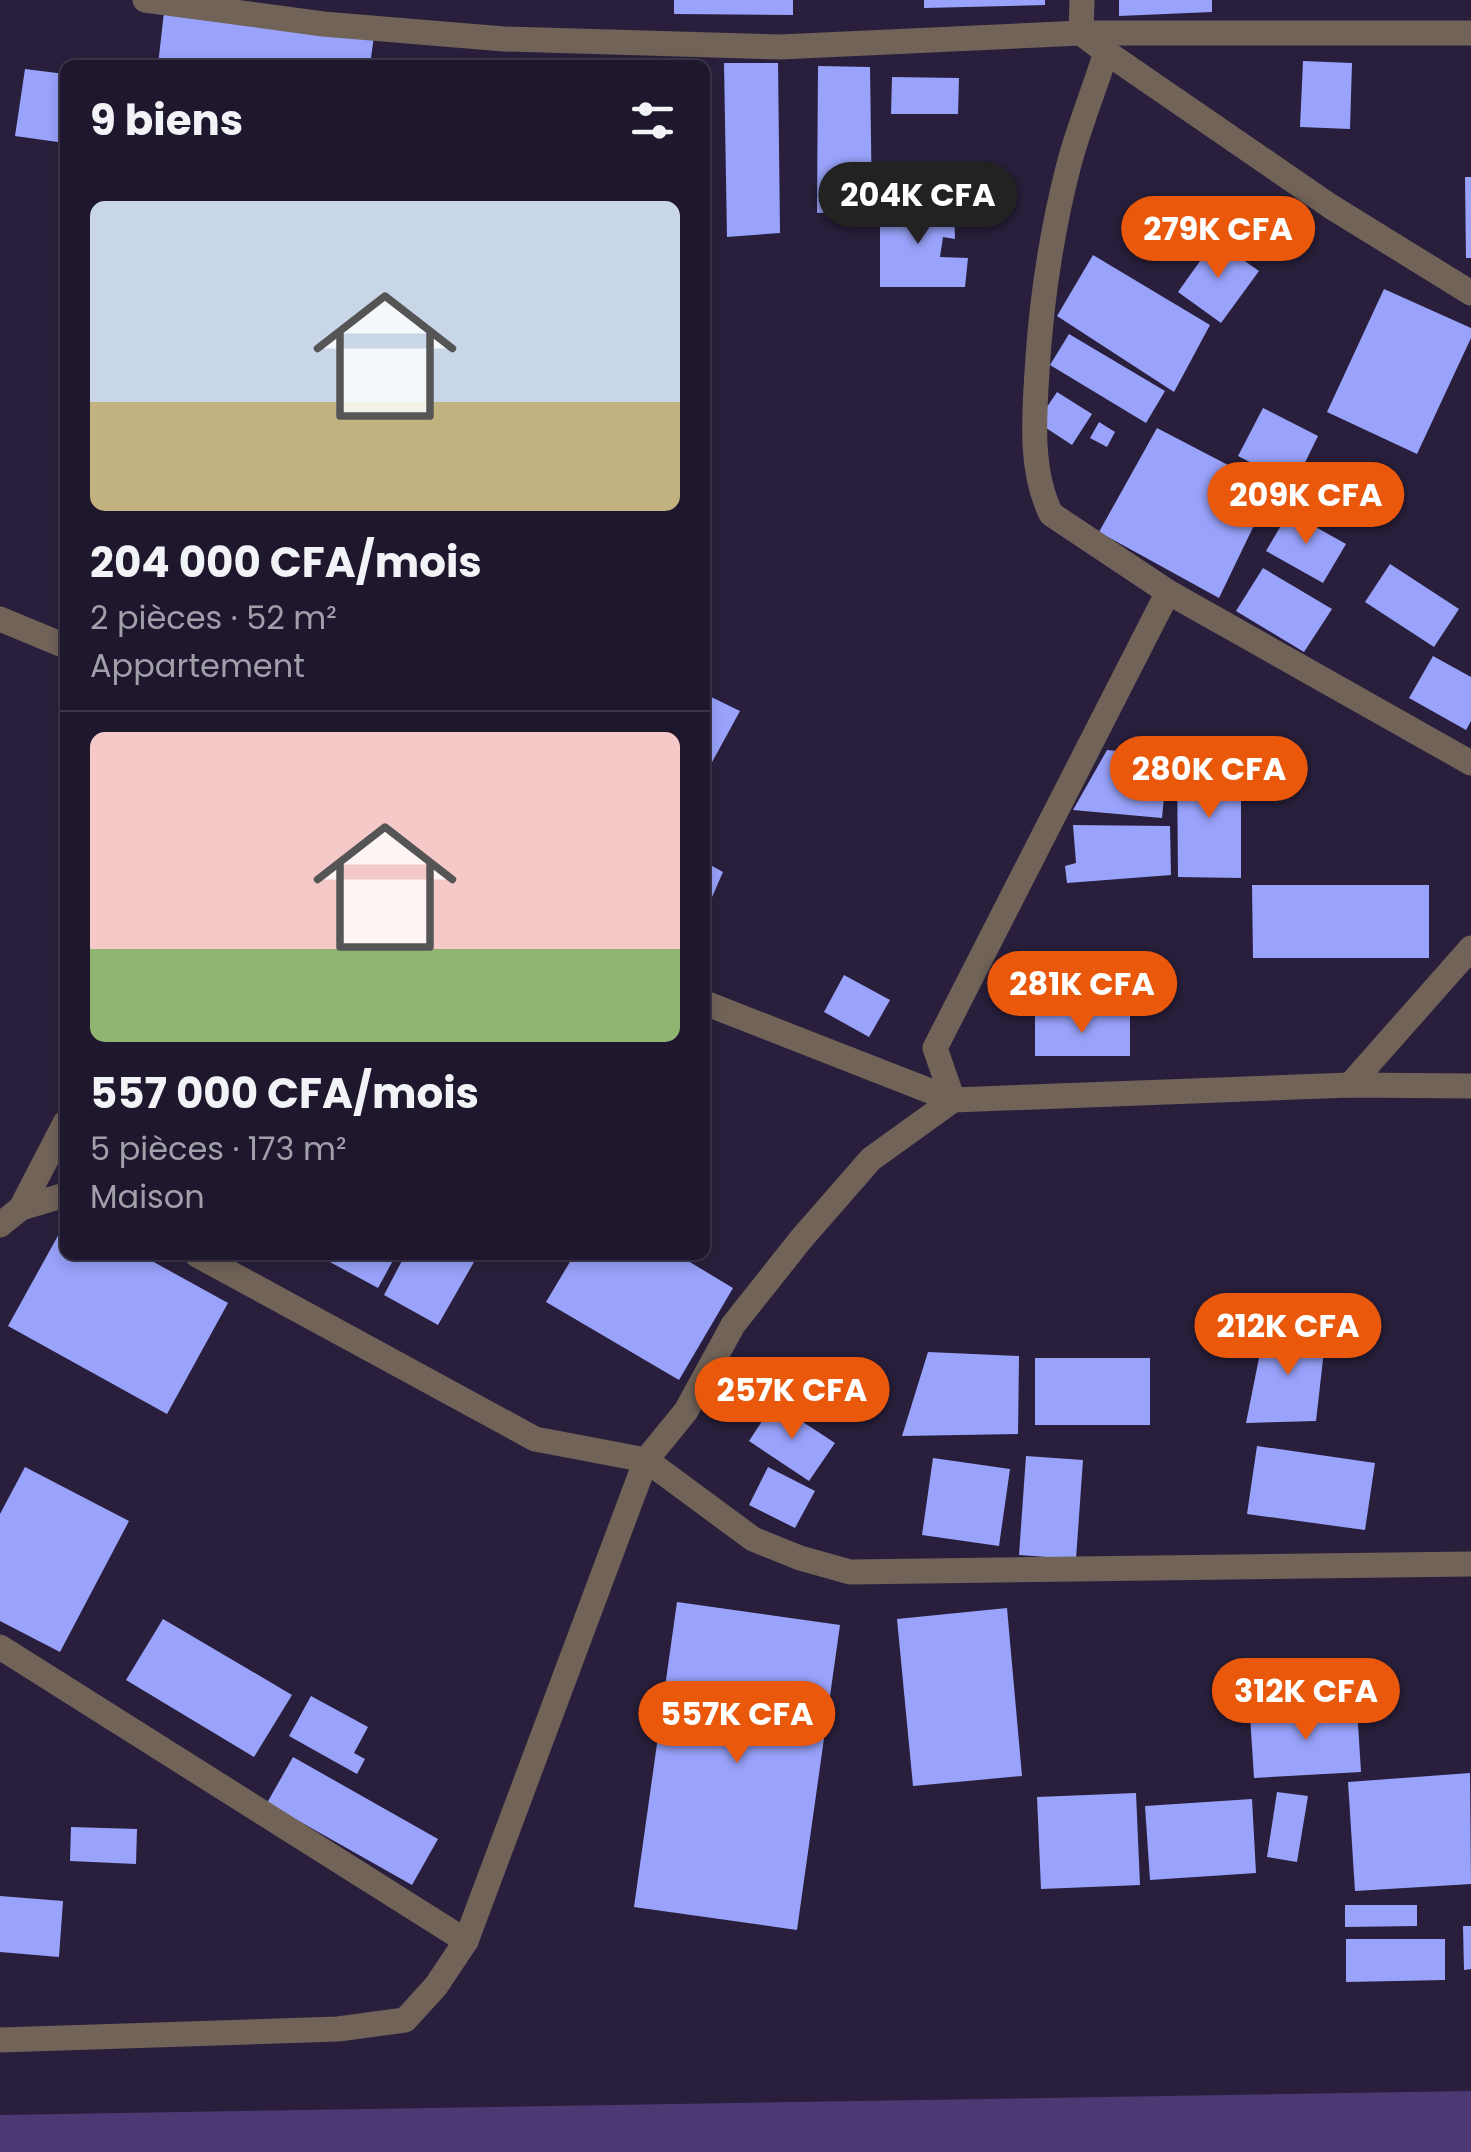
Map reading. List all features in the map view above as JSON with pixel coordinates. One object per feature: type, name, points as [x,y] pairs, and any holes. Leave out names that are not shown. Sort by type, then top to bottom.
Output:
[{"type":"street","points":[[145,0],[323,24],[504,39],[780,47],[1081,33],[1471,33]]},
{"type":"street","points":[[1081,33],[1082,0]]},
{"type":"street","points":[[1081,33],[1330,206],[1471,293]]},
{"type":"street","points":[[1106,52],[1069,166],[1049,253],[1038,346],[1035,450],[1042,496],[1052,514],[1168,592],[1471,763]]},
{"type":"street","points":[[954,1100],[935,1048],[1168,592]]},
{"type":"street","points":[[0,619],[60,644]]},
{"type":"street","points":[[1350,1085],[1471,948]]},
{"type":"street","points":[[710,1005],[954,1100],[1350,1085],[1471,1086]]},
{"type":"street","points":[[0,2040],[338,2029],[406,2020],[436,1986],[466,1940],[646,1460],[686,1411],[733,1325],[802,1238],[872,1160],[954,1100]]},
{"type":"street","points":[[21,1208],[60,1133]]},
{"type":"street","points":[[0,1225],[21,1208],[60,1196]]},
{"type":"street","points":[[206,1260],[534,1439],[646,1460],[753,1539],[850,1572],[1471,1564]]},
{"type":"street","points":[[0,1648],[466,1940]]},
{"type":"shaded area","points":[[1471,2091],[1471,2152],[0,2152],[0,2115]]},
{"type":"building","points":[[674,0],[793,0],[793,15],[674,14]]},
{"type":"building","points":[[924,0],[1045,0],[1045,5],[924,8]]},
{"type":"building","points":[[1119,0],[1212,0],[1212,12],[1119,16]]},
{"type":"building","points":[[164,12],[374,36],[371,60],[159,60]]},
{"type":"building","points":[[1303,61],[1352,63],[1350,129],[1300,127]]},
{"type":"building","points":[[724,63],[778,63],[780,233],[727,237]]},
{"type":"building","points":[[818,66],[870,67],[872,211],[817,213]]},
{"type":"building","points":[[25,69],[60,73],[60,142],[15,136]]},
{"type":"building","points":[[892,77],[959,78],[958,114],[891,114]]},
{"type":"building","points":[[1465,177],[1471,177],[1471,258],[1466,258]]},
{"type":"building","points":[[880,204],[954,206],[955,239],[943,237],[940,257],[968,258],[965,287],[880,287]]},
{"type":"building","points":[[1215,240],[1259,271],[1221,323],[1178,292]]},
{"type":"building","points":[[1093,255],[1210,325],[1174,392],[1057,316]]},
{"type":"building","points":[[1384,289],[1471,328],[1471,338],[1417,454],[1327,412]]},
{"type":"building","points":[[1069,334],[1165,391],[1146,423],[1050,365]]},
{"type":"building","points":[[1057,392],[1092,414],[1072,445],[1037,422]]},
{"type":"building","points":[[1263,408],[1318,436],[1294,485],[1238,456]]},
{"type":"building","points":[[1099,422],[1115,432],[1107,447],[1090,438]]},
{"type":"building","points":[[1157,428],[1272,488],[1219,598],[1099,532]]},
{"type":"building","points":[[1289,512],[1346,544],[1323,583],[1266,551]]},
{"type":"building","points":[[1390,564],[1459,609],[1434,647],[1365,602]]},
{"type":"building","points":[[1263,568],[1332,609],[1304,652],[1236,611]]},
{"type":"building","points":[[1433,656],[1471,677],[1471,721],[1466,730],[1409,698]]},
{"type":"building","points":[[710,696],[740,711],[710,766]]},
{"type":"building","points":[[1107,750],[1168,756],[1162,818],[1073,810]]},
{"type":"building","points":[[1177,761],[1241,767],[1241,878],[1178,877]]},
{"type":"building","points":[[1073,825],[1170,826],[1171,875],[1067,883],[1065,866],[1076,863]]},
{"type":"building","points":[[710,865],[723,872],[710,902]]},
{"type":"building","points":[[1252,885],[1429,885],[1429,958],[1253,958]]},
{"type":"building","points":[[844,975],[890,1000],[869,1037],[824,1012]]},
{"type":"building","points":[[1035,1015],[1130,1015],[1130,1056],[1035,1056]]},
{"type":"building","points":[[60,1232],[60,1260],[150,1260],[228,1303],[167,1414],[8,1326]]},
{"type":"building","points":[[328,1260],[393,1260],[378,1288]]},
{"type":"building","points":[[402,1260],[475,1260],[438,1325],[384,1295]]},
{"type":"building","points":[[571,1260],[686,1260],[733,1288],[679,1380],[546,1302]]},
{"type":"building","points":[[1264,1333],[1326,1333],[1316,1421],[1246,1423]]},
{"type":"building","points":[[928,1352],[1019,1356],[1018,1434],[902,1436]]},
{"type":"building","points":[[1035,1358],[1150,1358],[1150,1425],[1035,1425]]},
{"type":"building","points":[[774,1403],[835,1443],[809,1481],[749,1441]]},
{"type":"building","points":[[1257,1446],[1375,1463],[1365,1530],[1247,1514]]},
{"type":"building","points":[[1026,1456],[1083,1460],[1076,1559],[1019,1555]]},
{"type":"building","points":[[933,1458],[1010,1469],[999,1546],[922,1535]]},
{"type":"building","points":[[25,1467],[129,1521],[60,1652],[0,1621],[0,1514]]},
{"type":"building","points":[[768,1467],[815,1491],[795,1528],[749,1505]]},
{"type":"building","points":[[677,1602],[840,1625],[797,1930],[634,1907]]},
{"type":"building","points":[[1007,1608],[1022,1776],[913,1786],[897,1619]]},
{"type":"building","points":[[163,1619],[292,1695],[254,1757],[126,1680]]},
{"type":"building","points":[[311,1696],[368,1727],[354,1753],[365,1759],[357,1774],[289,1736]]},
{"type":"building","points":[[1357,1708],[1361,1772],[1254,1778],[1250,1715]]},
{"type":"building","points":[[293,1757],[438,1839],[412,1885],[267,1803]]},
{"type":"building","points":[[1470,1773],[1471,1884],[1355,1891],[1348,1782]]},
{"type":"building","points":[[1277,1792],[1308,1796],[1297,1862],[1267,1857]]},
{"type":"building","points":[[1136,1793],[1140,1885],[1041,1889],[1037,1797]]},
{"type":"building","points":[[1252,1799],[1256,1873],[1150,1880],[1145,1806]]},
{"type":"building","points":[[71,1827],[137,1829],[136,1864],[70,1861]]},
{"type":"building","points":[[0,1896],[63,1901],[59,1957],[0,1952]]},
{"type":"building","points":[[1345,1905],[1417,1905],[1417,1926],[1345,1927]]},
{"type":"building","points":[[1463,1926],[1471,1926],[1471,1969],[1464,1970]]},
{"type":"building","points":[[1346,1939],[1445,1939],[1445,1980],[1346,1982]]}]
